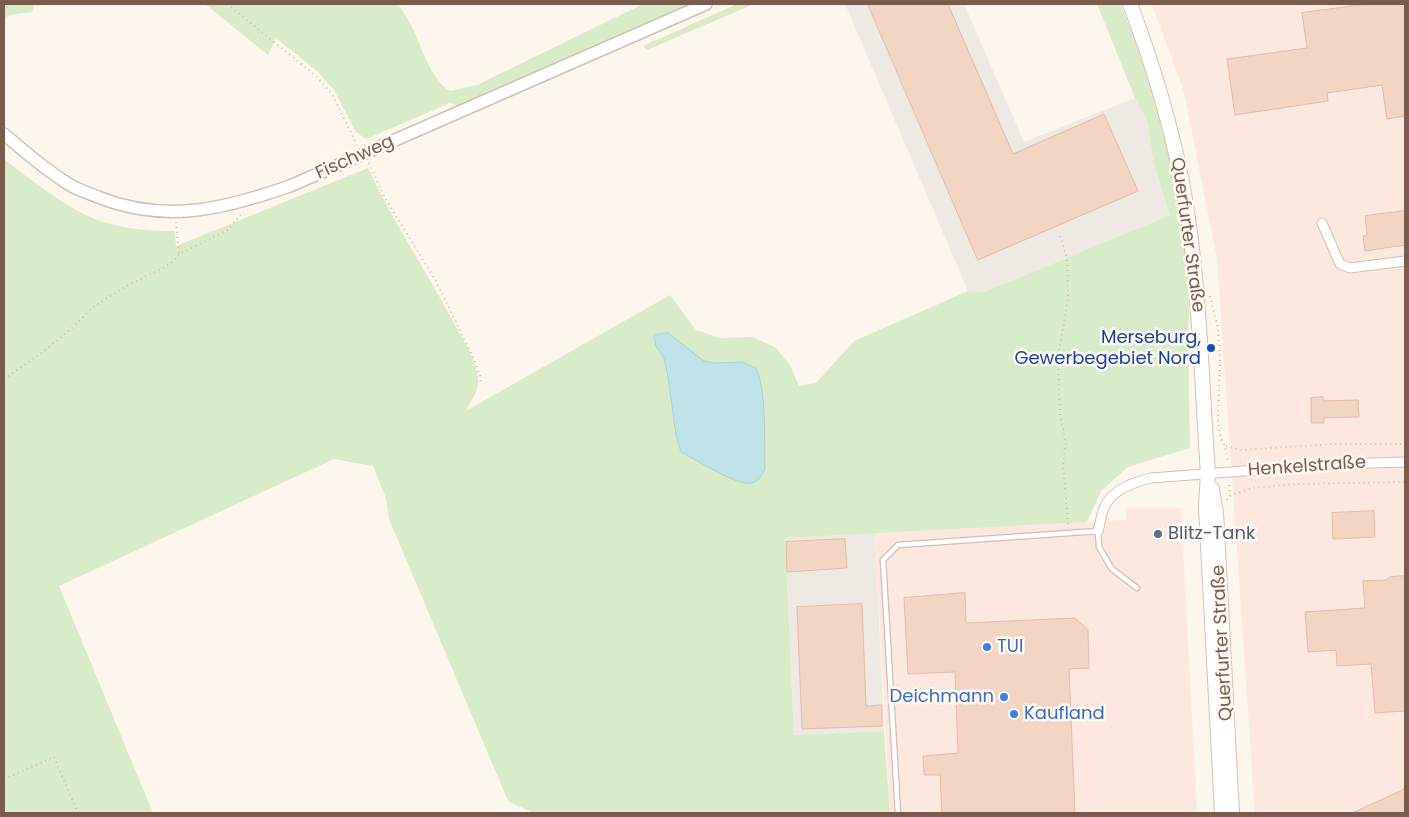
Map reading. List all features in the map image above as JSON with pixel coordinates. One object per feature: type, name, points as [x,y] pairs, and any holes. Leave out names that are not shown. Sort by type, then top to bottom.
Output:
[{"type":"main road","name":"Querfurter Straße","points":[[1130,4],[1149,54],[1169,124],[1182,183],[1198,308],[1208,474],[1206,507],[1222,813]]},
{"type":"main road","name":"Querfurter Straße","points":[[1208,474],[1216,513],[1232,813]]},
{"type":"street","name":"Fischweg","points":[[4,134],[41,166],[72,186],[112,202],[143,210],[175,212],[217,208],[250,200],[290,186],[706,4]]},
{"type":"street","points":[[1322,223],[1340,264],[1350,268],[1405,261]]},
{"type":"street","name":"Henkelstraße","points":[[1208,474],[1336,464],[1405,462]]},
{"type":"street","points":[[1098,532],[1104,507],[1112,497],[1131,483],[1151,478],[1208,474]]},
{"type":"lane","points":[[898,813],[883,560],[898,545],[1098,532],[1099,547],[1112,569],[1137,588]]},
{"type":"path","points":[[227,4],[316,76],[332,94],[361,154],[369,163],[385,198],[436,282],[471,353],[480,375],[481,385]]},
{"type":"path","points":[[175,212],[179,254]]},
{"type":"path","points":[[4,379],[43,352],[72,328],[93,307],[125,287],[174,262],[179,254],[228,230],[241,214]]},
{"type":"path","points":[[1060,236],[1067,258],[1068,299],[1058,366],[1060,415],[1066,443],[1063,463],[1067,521],[1071,533]]},
{"type":"path","points":[[1225,446],[1241,450],[1335,444],[1405,444]]},
{"type":"path","points":[[1230,496],[1252,488],[1296,484],[1405,482]]},
{"type":"path","points":[[4,779],[54,757],[78,813]]},
{"type":"shaded area","points":[[845,4],[964,4],[1024,142],[1135,98],[1148,125],[1153,162],[1170,215],[984,292],[968,291]]},
{"type":"shaded area","points":[[1152,4],[1405,4],[1405,813],[1255,813],[1217,259],[1184,92]]},
{"type":"shaded area","points":[[1126,508],[1181,508],[1197,813],[890,813],[875,533],[1126,520]]},
{"type":"shaded area","points":[[875,533],[884,731],[794,735],[785,538]]},
{"type":"green space","points":[[4,4],[34,4],[33,11],[13,14],[4,21]]},
{"type":"green space","points":[[205,4],[398,4],[412,27],[427,62],[437,78],[450,91],[477,85],[643,4],[695,4],[458,106],[450,103],[366,139],[356,132],[334,90],[318,72],[276,38],[268,55]]},
{"type":"green space","points":[[737,4],[754,4],[647,50],[643,46]]},
{"type":"green space","points":[[1097,4],[1120,4],[1142,56],[1156,99],[1177,186],[1190,298],[1188,333],[1190,448],[1128,467],[1101,491],[1087,522],[785,538],[794,735],[884,731],[890,813],[533,813],[508,801],[389,519],[386,498],[373,466],[334,459],[59,586],[153,813],[4,813],[4,159],[48,192],[84,214],[125,227],[175,231],[176,246],[368,168],[388,208],[472,357],[477,370],[478,382],[476,391],[466,411],[670,295],[696,330],[720,338],[752,337],[775,347],[790,365],[799,386],[816,383],[854,341],[968,291],[984,292],[1170,215],[1153,162],[1148,124],[1135,98]]},
{"type":"water","points":[[668,333],[704,361],[714,363],[742,362],[756,368],[762,390],[765,469],[760,478],[754,482],[746,483],[727,477],[681,452],[676,435],[664,358],[656,346],[654,335]]},
{"type":"building","points":[[868,4],[948,4],[1013,154],[1104,114],[1138,191],[978,260]]},
{"type":"building","points":[[1367,4],[1405,4],[1405,116],[1387,119],[1382,85],[1327,93],[1328,101],[1235,115],[1227,59],[1307,48],[1302,13]]},
{"type":"building","points":[[1405,211],[1405,245],[1365,251],[1363,236],[1367,235],[1365,216]]},
{"type":"building","points":[[1323,397],[1323,401],[1358,400],[1359,417],[1324,418],[1324,423],[1311,423],[1311,398]]},
{"type":"building","points":[[1374,511],[1375,537],[1333,539],[1332,513]]},
{"type":"building","points":[[845,539],[847,568],[787,572],[786,542]]},
{"type":"building","points":[[1405,576],[1405,711],[1375,713],[1371,664],[1337,666],[1336,650],[1308,652],[1305,612],[1365,608],[1363,581],[1386,580],[1390,577]]},
{"type":"building","name":"Kaufland","points":[[965,593],[966,623],[1075,618],[1088,630],[1089,668],[1069,669],[1075,813],[942,813],[940,775],[924,775],[923,756],[958,753],[955,672],[908,674],[904,598]]},
{"type":"building","points":[[862,604],[866,706],[882,705],[882,726],[802,729],[797,607]]},
{"type":"building","points":[[1405,789],[1405,813],[1353,813]]},
{"type":"place","name":"Merseburg, Gewerbegebiet Nord","points":[[1211,348]]},
{"type":"place","name":"Blitz-Tank","points":[[1158,534]]},
{"type":"place","name":"TUI","points":[[987,647]]},
{"type":"place","name":"Deichmann","points":[[1004,697]]},
{"type":"place","name":"Kaufland","points":[[1014,714]]}]
